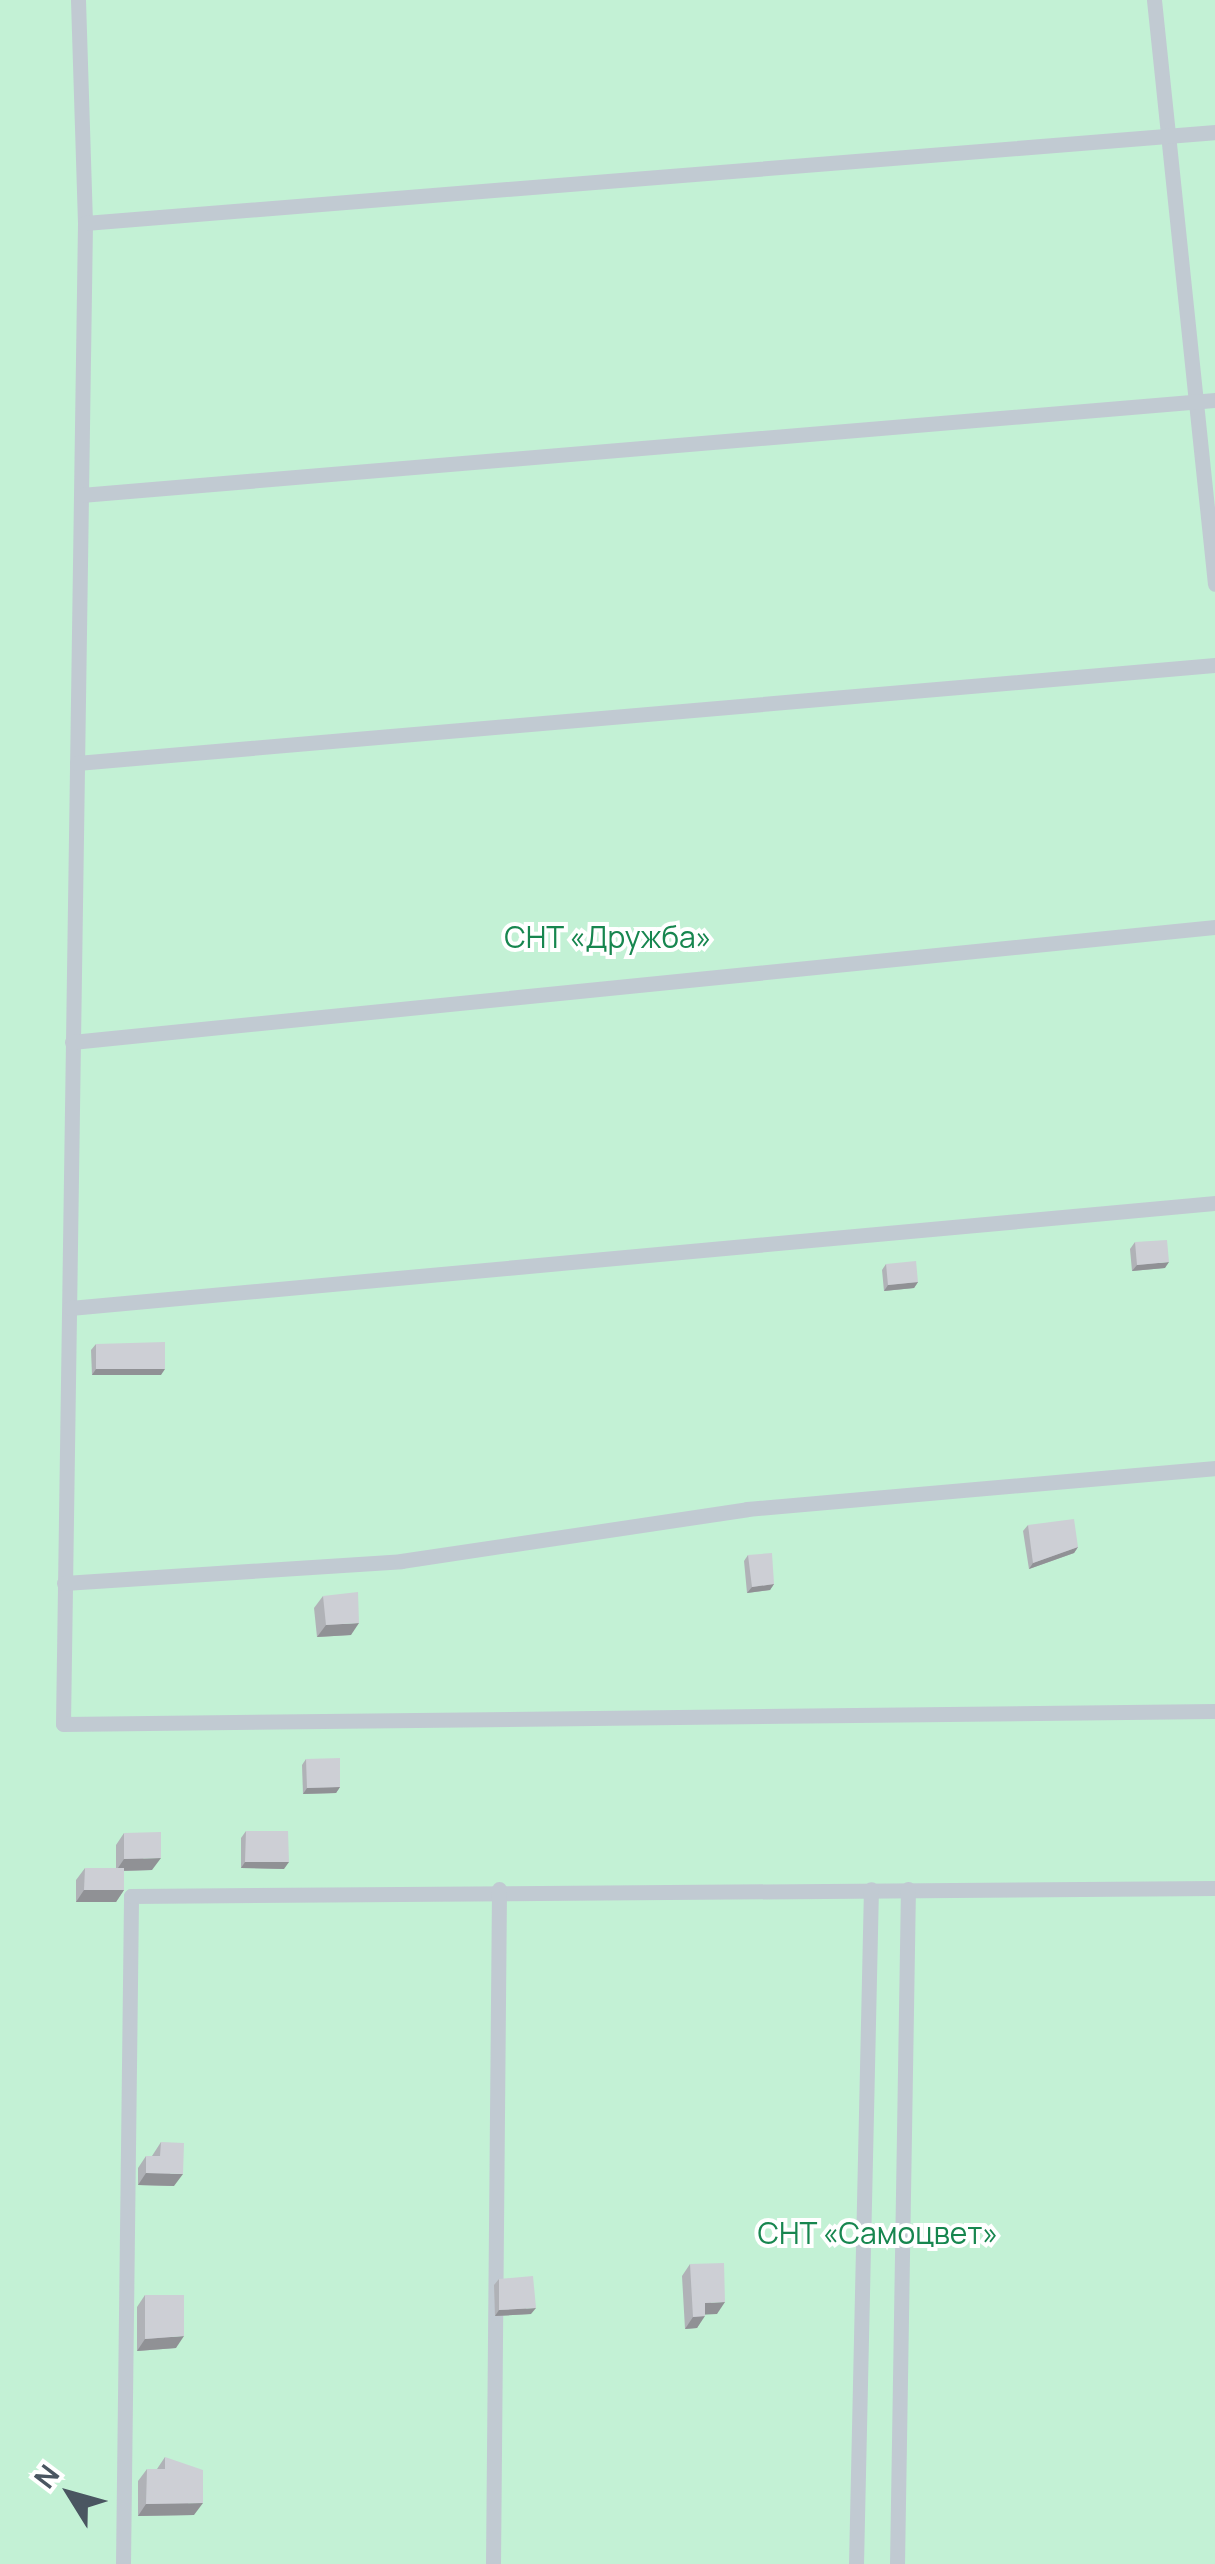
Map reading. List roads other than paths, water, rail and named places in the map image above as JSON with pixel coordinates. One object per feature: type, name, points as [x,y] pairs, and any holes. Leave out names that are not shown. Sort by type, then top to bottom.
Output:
[{"type":"lane","points":[[78,0],[86,223],[62,1724],[1215,1711]]},
{"type":"lane","points":[[1154,0],[1164,137],[1207,401],[1215,584]]},
{"type":"lane","points":[[86,223],[1215,132]]},
{"type":"lane","points":[[82,495],[1207,401]]},
{"type":"lane","points":[[77,763],[1215,665]]},
{"type":"lane","points":[[72,1042],[1215,928]]},
{"type":"lane","points":[[70,1308],[1215,1203]]},
{"type":"lane","points":[[64,1583],[401,1561],[748,1509],[1215,1468]]},
{"type":"lane","points":[[856,2564],[870,1888]]},
{"type":"lane","points":[[898,2564],[908,1888]]},
{"type":"lane","points":[[123,2564],[131,1896],[499,1889],[1215,1888]]},
{"type":"lane","points":[[492,2564],[499,1889]]},
{"type":"park label","name":"СНТ «Дружба»","points":[[608,937]]},
{"type":"park label","name":"СНТ «Самоцвет»","points":[[878,2233]]}]
